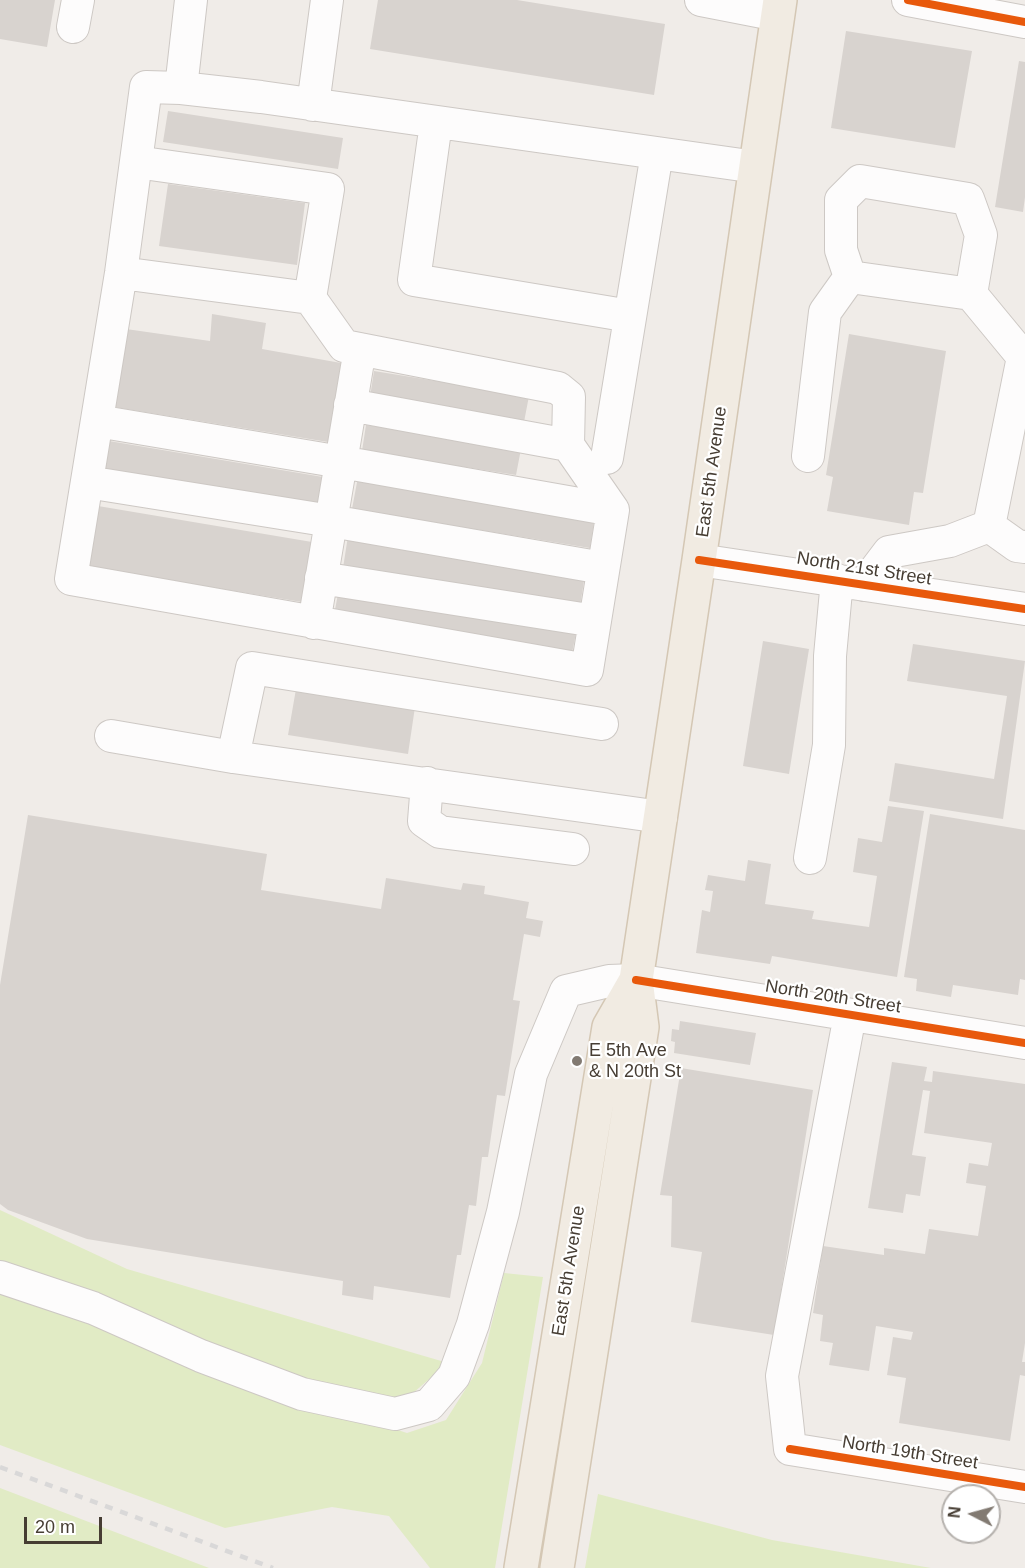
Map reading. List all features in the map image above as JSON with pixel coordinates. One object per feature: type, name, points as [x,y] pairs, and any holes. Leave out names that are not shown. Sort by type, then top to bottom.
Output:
[{"type":"main road","name":"East 5th Avenue","points":[[557,1568],[642,1027],[636,980],[779,7]]},
{"type":"main road","name":"East 5th Avenue","points":[[521,1568],[609,1027],[636,980]]},
{"type":"street","points":[[181,88],[191,0]]},
{"type":"street","points":[[313,105],[327,0]]},
{"type":"street","points":[[701,0],[779,7]]},
{"type":"street","points":[[908,0],[1010,13]]},
{"type":"street","points":[[136,162],[328,189],[310,298],[344,346],[558,388],[569,397],[568,445],[613,510],[587,670],[71,579],[121,273],[146,87],[235,93],[756,167]]},
{"type":"street","points":[[436,123],[414,279],[630,316]]},
{"type":"street","points":[[607,458],[657,153]]},
{"type":"street","points":[[850,277],[841,250],[841,200],[860,181],[968,199],[981,235],[971,294]]},
{"type":"street","points":[[121,273],[310,298]]},
{"type":"street","points":[[850,277],[971,294],[1023,357],[1021,384],[989,526]]},
{"type":"street","points":[[808,456],[825,312],[850,277]]},
{"type":"street","points":[[314,623],[360,349]]},
{"type":"street","points":[[350,405],[568,445]]},
{"type":"street","points":[[97,421],[613,510]]},
{"type":"street","points":[[87,482],[603,568]]},
{"type":"street","points":[[989,526],[1017,546],[1025,547]]},
{"type":"street","points":[[810,858],[829,745],[830,656],[850,583],[889,552],[950,541],[989,526]]},
{"type":"street","name":"North 21st Street","points":[[699,560],[1025,609]]},
{"type":"street","points":[[321,578],[595,621]]},
{"type":"street","points":[[233,757],[252,668],[602,724]]},
{"type":"street","points":[[111,736],[233,757],[661,817]]},
{"type":"street","points":[[427,783],[424,821],[440,832],[573,849]]},
{"type":"street","name":"North 20th Street","points":[[0,1277],[93,1308],[201,1356],[302,1394],[395,1414],[429,1405],[454,1376],[473,1324],[503,1212],[531,1074],[566,991],[609,981],[636,980],[1025,1044]]},
{"type":"street","name":"North 19th Street","points":[[850,1015],[782,1376],[790,1449],[1025,1487]]},
{"type":"green space","points":[[0,1210],[127,1269],[448,1363],[406,1399],[259,1386],[407,1433],[446,1420],[482,1363],[504,1273],[543,1277],[495,1568],[430,1568],[389,1516],[332,1507],[225,1528],[0,1445]]},
{"type":"green space","points":[[0,1488],[209,1568],[0,1568]]},
{"type":"green space","points":[[598,1494],[772,1540],[931,1568],[585,1568]]},
{"type":"building","points":[[0,0],[55,0],[47,47],[0,39]]},
{"type":"building","points":[[378,0],[517,0],[665,24],[654,95],[370,49]]},
{"type":"building","points":[[846,31],[972,51],[955,148],[831,128]]},
{"type":"building","points":[[1019,61],[1025,62],[1023,212],[995,207]]},
{"type":"building","points":[[168,111],[343,138],[338,169],[163,142]]},
{"type":"building","points":[[168,184],[305,203],[297,265],[159,246]]},
{"type":"building","points":[[212,314],[266,323],[262,349],[341,363],[328,442],[114,407],[126,329],[210,341]]},
{"type":"building","points":[[849,334],[946,351],[923,493],[914,492],[909,525],[827,511],[833,477],[826,475]]},
{"type":"building","points":[[374,371],[529,396],[524,422],[370,397]]},
{"type":"building","points":[[366,425],[521,449],[516,475],[362,451]]},
{"type":"building","points":[[109,441],[323,477],[319,505],[104,472]]},
{"type":"building","points":[[358,477],[595,516],[590,548],[352,509]]},
{"type":"building","points":[[98,506],[312,542],[302,602],[88,567]]},
{"type":"building","points":[[348,536],[585,575],[580,606],[343,568]]},
{"type":"building","points":[[338,594],[576,633],[571,658],[333,620]]},
{"type":"building","points":[[763,641],[809,649],[789,774],[743,766]]},
{"type":"building","points":[[913,644],[1025,661],[1003,819],[889,801],[895,763],[994,779],[1007,696],[907,681]]},
{"type":"building","points":[[296,689],[415,707],[408,754],[288,735]]},
{"type":"building","points":[[888,806],[924,811],[897,977],[772,956],[770,964],[696,953],[702,910],[710,912],[713,891],[705,890],[708,875],[745,881],[748,860],[771,864],[765,904],[814,911],[812,919],[869,927],[877,876],[853,872],[858,838],[882,842]]},
{"type":"building","points":[[930,814],[1025,830],[1025,980],[1020,979],[1018,995],[953,985],[951,997],[916,991],[917,979],[904,977]]},
{"type":"building","points":[[28,815],[267,854],[261,890],[381,909],[386,878],[461,890],[463,883],[485,886],[484,894],[529,902],[526,918],[543,921],[540,937],[524,934],[513,1000],[520,1001],[505,1096],[497,1095],[488,1157],[482,1157],[476,1206],[469,1205],[461,1255],[457,1255],[450,1298],[374,1286],[373,1300],[342,1295],[343,1281],[87,1239],[8,1210],[0,1204],[0,985]]},
{"type":"building","points":[[680,1021],[756,1033],[750,1065],[674,1053],[675,1042],[671,1041],[672,1029],[679,1030]]},
{"type":"building","points":[[892,1062],[927,1067],[924,1081],[932,1082],[933,1071],[1025,1084],[1025,1343],[1022,1362],[1025,1362],[1025,1376],[1020,1375],[1010,1441],[899,1423],[906,1378],[887,1375],[893,1337],[911,1340],[913,1332],[876,1326],[869,1371],[829,1365],[833,1343],[820,1341],[823,1315],[813,1313],[823,1246],[884,1255],[884,1248],[925,1254],[929,1229],[978,1236],[986,1186],[966,1183],[969,1163],[988,1166],[992,1143],[924,1133],[930,1091],[923,1090],[912,1155],[926,1157],[920,1196],[906,1194],[903,1213],[868,1208]]},
{"type":"building","points":[[681,1068],[813,1090],[774,1335],[691,1322],[702,1252],[671,1247],[672,1196],[660,1195]]},
{"type":"railway","points":[[0,1467],[273,1568]]},
{"type":"cycle path","points":[[908,0],[1025,22]]},
{"type":"cycle path","points":[[699,560],[1025,609]]},
{"type":"cycle path","points":[[636,980],[1025,1043]]},
{"type":"cycle path","points":[[790,1449],[1025,1487]]},
{"type":"place","name":"E 5th Ave & N 20th St","points":[[577,1061]]}]
